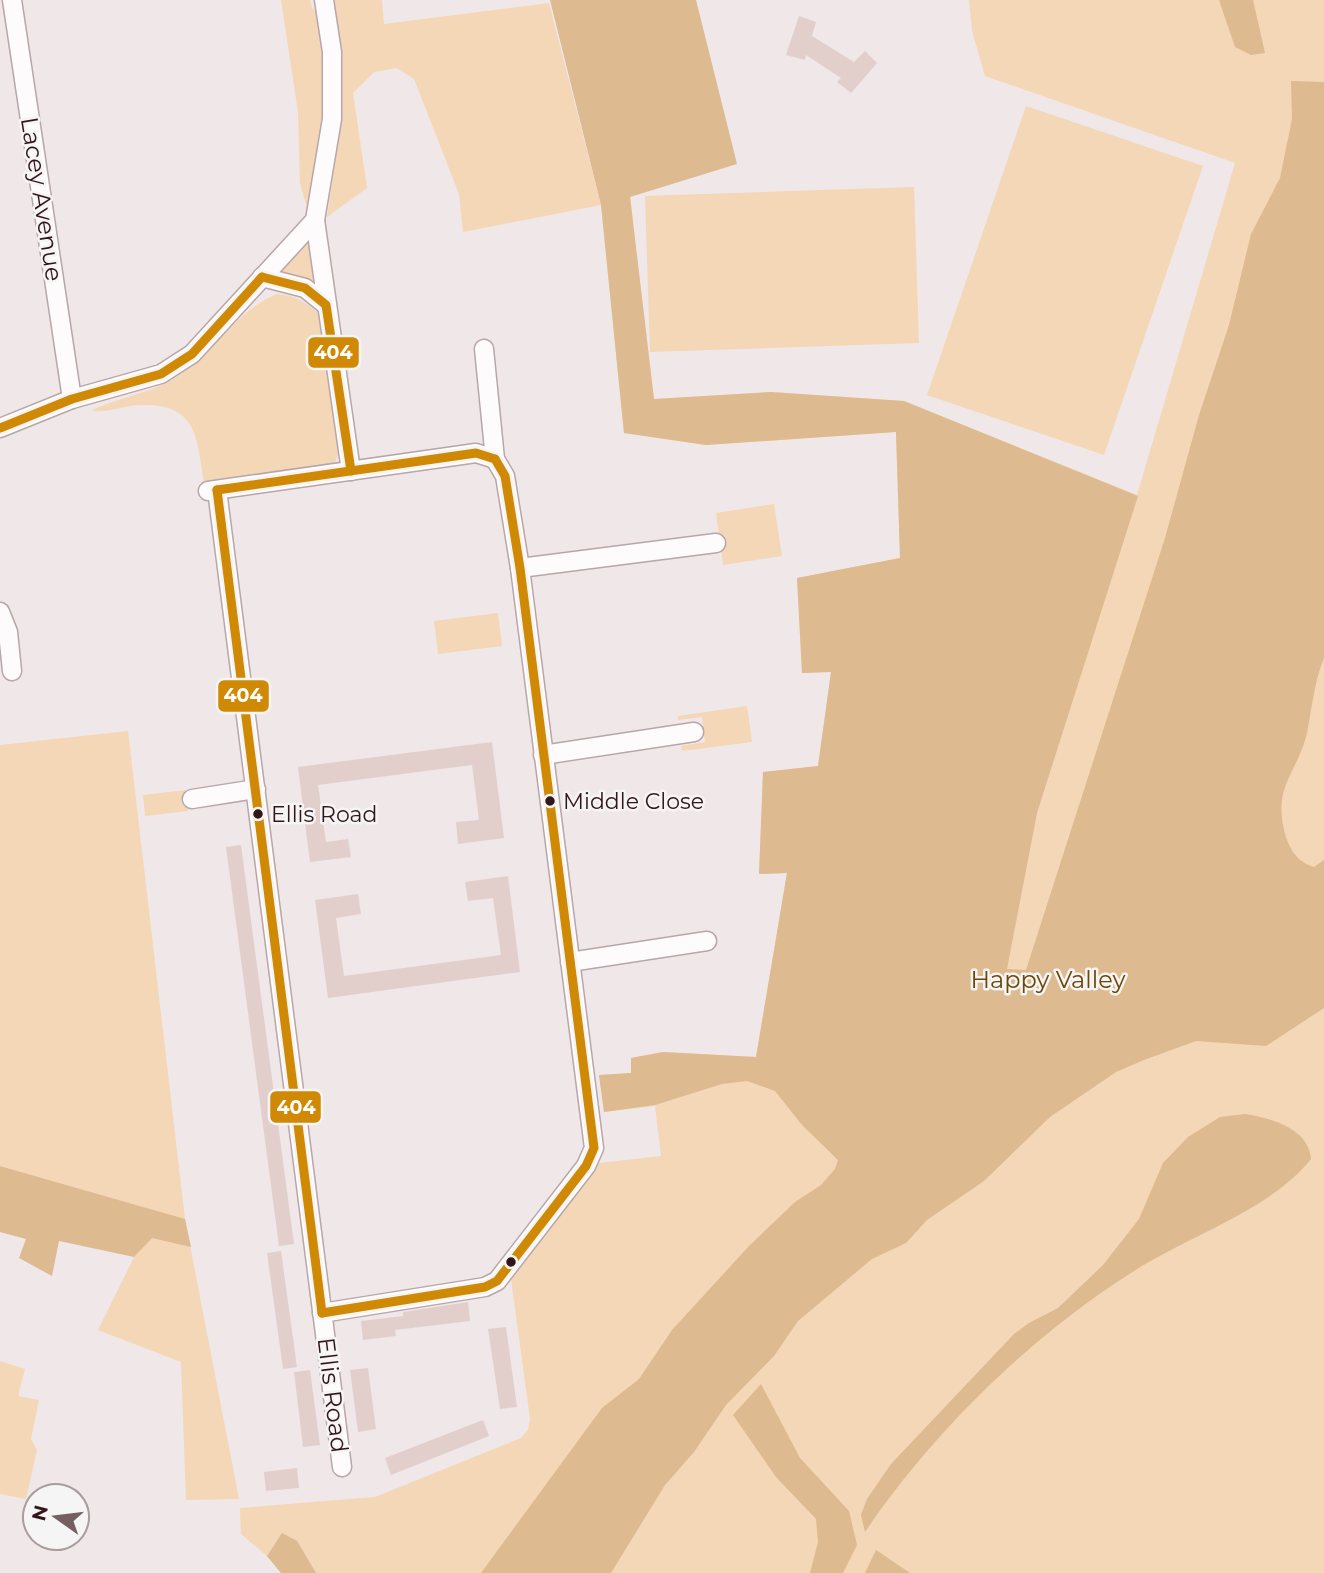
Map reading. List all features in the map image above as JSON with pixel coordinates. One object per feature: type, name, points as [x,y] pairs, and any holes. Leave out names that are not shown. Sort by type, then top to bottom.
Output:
[{"type":"street","name":"Lacey Avenue","points":[[12,0],[72,399]]},
{"type":"street","points":[[324,0],[332,52],[332,119],[315,220],[351,471],[476,453],[495,459]]},
{"type":"street","points":[[0,428],[72,399],[161,374],[192,354],[315,220]]},
{"type":"street","points":[[262,277],[305,288],[326,305]]},
{"type":"street","points":[[323,1313],[485,1287],[497,1281],[586,1166],[594,1148],[520,568],[505,476],[495,459],[484,349]]},
{"type":"street","name":"Ellis Road","points":[[342,1467],[256,789],[212,490],[351,471]]},
{"type":"street","points":[[520,568],[716,543]]},
{"type":"street","points":[[0,612],[8,632],[12,671]]},
{"type":"street","points":[[543,755],[694,732]]},
{"type":"street","points":[[192,799],[256,789]]},
{"type":"street","points":[[570,962],[707,941]]},
{"type":"green space","points":[[281,0],[310,0],[312,8],[320,13],[325,44],[327,118],[309,214],[300,184],[298,112]]},
{"type":"green space","points":[[332,0],[382,0],[384,24],[549,3],[601,205],[463,232],[459,194],[414,79],[397,68],[374,72],[353,93],[367,188],[327,217],[342,114],[340,52]]},
{"type":"green space","points":[[550,0],[696,0],[737,164],[630,197],[654,399],[771,392],[904,401],[1138,496],[1037,813],[1007,969],[1026,970],[1165,538],[1199,415],[1229,325],[1251,234],[1280,178],[1292,119],[1291,81],[1324,82],[1324,658],[1303,747],[1283,793],[1282,820],[1286,837],[1296,856],[1314,867],[1324,860],[1324,1008],[1266,1046],[1196,1041],[1144,1060],[1116,1072],[1050,1117],[984,1181],[927,1220],[906,1243],[872,1259],[798,1321],[774,1356],[726,1405],[694,1452],[665,1485],[611,1573],[481,1573],[602,1408],[639,1379],[672,1330],[749,1246],[795,1202],[821,1185],[835,1169],[838,1160],[802,1125],[775,1091],[747,1081],[722,1084],[655,1105],[604,1112],[599,1075],[631,1073],[631,1058],[663,1052],[756,1057],[787,873],[759,874],[763,772],[818,766],[831,672],[802,673],[797,578],[900,558],[896,432],[706,445],[624,433],[601,205]]},
{"type":"green space","name":"Happy Valley","points":[[969,0],[1324,0],[1324,1573],[281,1573],[267,1556],[241,1534],[240,1508],[375,1497],[521,1438],[528,1430],[530,1419],[511,1279],[599,1163],[661,1156],[655,1106],[604,1112],[599,1075],[631,1073],[631,1058],[663,1052],[756,1057],[787,873],[759,874],[763,772],[818,766],[831,672],[802,673],[797,578],[900,558],[896,432],[706,445],[624,433],[601,205],[630,196],[654,399],[771,392],[904,401],[1137,495],[1235,163],[985,76],[972,31]]},
{"type":"green space","points":[[1219,0],[1253,0],[1265,53],[1251,55],[1235,47]]},
{"type":"green space","points":[[1026,106],[1203,166],[1104,455],[927,395]]},
{"type":"green space","points":[[914,187],[919,343],[650,352],[645,196]]},
{"type":"green space","points":[[305,240],[310,243],[314,280],[281,275],[279,270]]},
{"type":"green space","points":[[277,294],[300,300],[319,314],[339,452],[334,465],[329,469],[204,483],[196,438],[184,417],[174,410],[141,405],[92,411],[173,379],[189,368],[245,314]]},
{"type":"green space","points":[[774,504],[782,556],[723,565],[716,513]]},
{"type":"green space","points":[[498,613],[502,646],[438,654],[434,621]]},
{"type":"green space","points":[[747,706],[752,742],[682,751],[681,746],[705,742],[702,717],[678,720],[678,716]]},
{"type":"green space","points":[[128,731],[185,1219],[239,1499],[186,1500],[181,1362],[98,1330],[157,1211],[0,1166],[0,745]]},
{"type":"green space","points":[[186,790],[188,811],[145,816],[143,795]]},
{"type":"green space","points":[[1245,1114],[1266,1118],[1296,1132],[1309,1148],[1311,1159],[1276,1192],[1232,1219],[1142,1266],[1064,1320],[990,1385],[955,1420],[923,1456],[865,1532],[861,1515],[867,1499],[891,1464],[1014,1334],[1058,1308],[1103,1265],[1139,1219],[1163,1163],[1188,1137],[1220,1117]]},
{"type":"green space","points":[[0,1166],[185,1219],[191,1247],[152,1238],[134,1257],[59,1241],[52,1276],[19,1258],[26,1239],[0,1232]]},
{"type":"green space","points":[[0,1361],[25,1369],[18,1396],[39,1400],[31,1439],[37,1450],[30,1482],[21,1482],[21,1498],[0,1494]]},
{"type":"green space","points":[[761,1384],[800,1458],[849,1511],[857,1545],[843,1573],[810,1573],[818,1542],[816,1519],[776,1477],[733,1415]]},
{"type":"green space","points":[[282,1533],[297,1541],[316,1573],[281,1573],[267,1556]]},
{"type":"green space","points":[[876,1550],[910,1573],[865,1573]]},
{"type":"building","points":[[799,16],[816,22],[812,36],[854,62],[865,51],[877,63],[851,93],[837,82],[841,78],[806,55],[805,60],[786,55]]},
{"type":"building","points":[[492,742],[504,838],[458,844],[456,822],[479,820],[472,765],[318,785],[326,842],[348,839],[351,857],[310,862],[298,767]]},
{"type":"building","points":[[241,845],[294,1244],[279,1246],[226,847]]},
{"type":"building","points":[[508,876],[520,972],[328,998],[315,900],[358,894],[361,914],[336,918],[344,976],[501,955],[493,898],[468,901],[465,882]]},
{"type":"building","points":[[281,1251],[297,1367],[283,1369],[267,1253]]},
{"type":"building","points":[[468,1302],[470,1321],[395,1330],[396,1336],[363,1340],[361,1321],[403,1316],[403,1312]]},
{"type":"building","points":[[506,1327],[517,1407],[500,1409],[488,1329]]},
{"type":"building","points":[[368,1368],[376,1429],[358,1432],[350,1370]]},
{"type":"building","points":[[310,1370],[320,1445],[303,1447],[294,1372]]},
{"type":"building","points":[[483,1420],[489,1436],[391,1475],[385,1458]]},
{"type":"building","points":[[297,1468],[299,1488],[266,1491],[264,1472]]},
{"type":"transit line","name":"404","points":[[262,277],[305,288],[326,305],[351,471]]},
{"type":"transit line","name":"404","points":[[0,428],[72,399],[161,374],[192,354],[262,277]]},
{"type":"transit line","name":"404","points":[[217,490],[476,453],[495,459]]},
{"type":"transit line","name":"404","points":[[322,1313],[485,1287],[497,1281],[586,1166],[594,1148],[520,568],[505,476],[495,459]]},
{"type":"transit line","name":"404","points":[[217,490],[322,1313]]},
{"type":"place","name":"Middle Close","points":[[550,801]]},
{"type":"place","name":"Ellis Road","points":[[258,814]]}]
